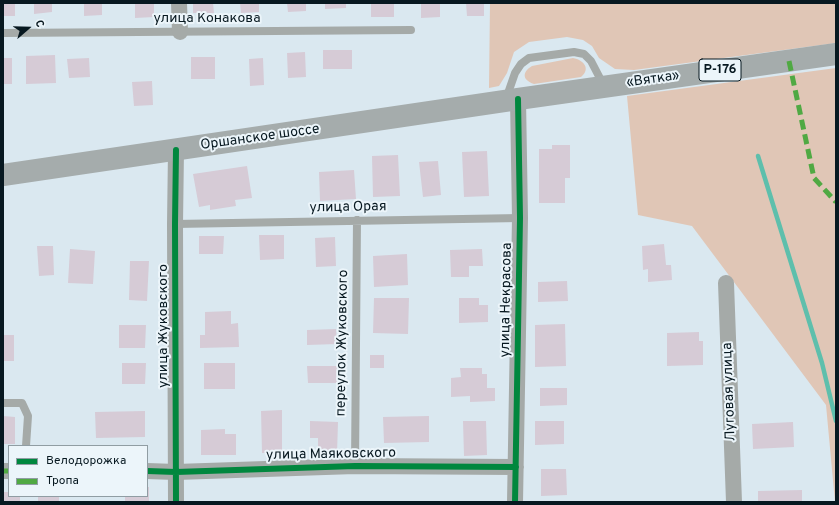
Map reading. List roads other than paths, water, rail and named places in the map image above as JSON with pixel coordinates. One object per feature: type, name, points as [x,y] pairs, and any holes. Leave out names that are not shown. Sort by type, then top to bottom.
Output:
[{"type":"main road","name":"«Вятка»","points":[[512,100],[836,54]]},
{"type":"main road","name":"Оршанское шоссе","points":[[3,175],[512,100]]},
{"type":"street","points":[[179,3],[180,32]]},
{"type":"street","name":"улица Некрасова","points":[[512,100],[520,218],[515,502]]},
{"type":"street","name":"улица Жуковского","points":[[176,150],[176,502]]},
{"type":"street","name":"Луговая улица","points":[[726,283],[734,502]]},
{"type":"street","name":"улица Маяковского","points":[[148,471],[176,472],[355,466],[516,467]]},
{"type":"lane","name":"улица Конакова","points":[[3,33],[411,30]]},
{"type":"lane","points":[[512,100],[515,73],[521,64],[529,58],[574,52],[584,54],[591,61],[604,87]]},
{"type":"lane","name":"улица Орая","points":[[175,224],[520,218]]},
{"type":"lane","name":"переулок Жуковского","points":[[355,466],[357,220]]},
{"type":"lane","points":[[3,403],[22,404],[28,416],[26,445]]},
{"type":"waterway","points":[[758,156],[822,363],[836,421]]}]
